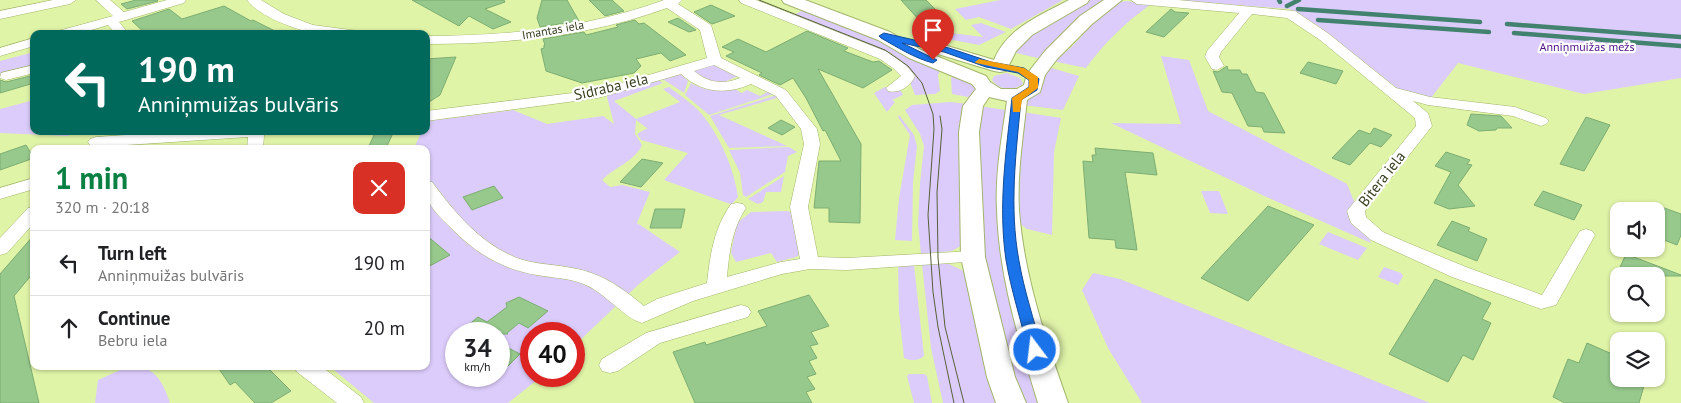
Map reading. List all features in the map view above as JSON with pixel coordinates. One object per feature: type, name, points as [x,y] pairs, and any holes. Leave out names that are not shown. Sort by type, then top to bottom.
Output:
[{"type":"street","points":[[0,4],[31,0]]},
{"type":"street","points":[[0,15],[70,0]]},
{"type":"street","points":[[102,0],[116,19],[121,30]]},
{"type":"street","points":[[77,30],[180,0]]},
{"type":"street","points":[[253,0],[283,19],[321,30]]},
{"type":"street","points":[[745,0],[792,6],[884,36],[946,50],[1000,67],[1021,70],[1034,79]]},
{"type":"street","points":[[1011,403],[1001,376],[974,257],[969,132],[973,106],[983,84],[983,73],[1000,67],[1008,50],[1032,28],[1081,0]]},
{"type":"street","points":[[1053,403],[1035,350],[1012,260],[1008,182],[1017,98],[1033,88],[1034,79],[1052,55],[1086,20],[1114,0]]},
{"type":"street","points":[[1137,0],[1248,11]]},
{"type":"street","points":[[672,2],[706,28],[715,60],[781,93],[809,130],[812,144],[799,207],[810,263]]},
{"type":"street","name":"Imantas iela","points":[[430,40],[486,40],[529,35],[608,20],[672,2]]},
{"type":"street","points":[[792,6],[887,58],[906,74],[908,78],[892,88]]},
{"type":"street","points":[[1216,66],[1212,57],[1214,51],[1248,11]]},
{"type":"street","name":"Bitera iela","points":[[1248,11],[1290,14],[1310,26],[1422,116],[1424,126],[1356,211],[1357,219],[1377,236],[1459,272],[1541,302],[1549,300],[1586,235]]},
{"type":"street","points":[[884,36],[915,54],[1007,95],[1021,94]]},
{"type":"street","points":[[0,52],[30,43]]},
{"type":"street","name":"Sidraba iela","points":[[430,115],[598,94],[715,60]]},
{"type":"street","points":[[684,69],[704,85],[715,87],[739,84],[752,78]]},
{"type":"street","points":[[6,76],[30,70]]},
{"type":"street","points":[[1384,85],[1397,92],[1428,101],[1495,111],[1515,112],[1541,121]]},
{"type":"street","points":[[96,141],[193,135]]},
{"type":"street","points":[[0,194],[30,184]]},
{"type":"street","points":[[430,191],[463,230],[481,246],[510,262],[544,271],[582,276],[607,288],[642,316],[664,304],[781,268],[810,263],[847,264],[974,257]]},
{"type":"street","points":[[716,287],[721,249],[730,219],[737,208]]},
{"type":"street","points":[[0,249],[30,216]]},
{"type":"street","points":[[610,365],[654,338],[741,312]]},
{"type":"street","points":[[310,370],[353,403]]},
{"type":"green space","points":[[1000,0],[1063,0],[1011,29],[979,17],[966,20],[955,9]]},
{"type":"green space","points":[[1090,0],[1104,0],[1079,18],[1042,59],[1012,52],[1017,44]]},
{"type":"green space","name":"Anniņmuižas mežs","points":[[1170,0],[1681,0],[1681,78],[1584,94],[1458,63],[1431,98],[1398,89],[1318,26],[1290,9]]},
{"type":"green space","points":[[1126,1],[1151,4],[1116,33],[1086,68],[1052,61],[1070,48],[1106,10]]},
{"type":"green space","points":[[804,10],[873,35],[940,71],[938,75],[940,91],[935,94],[915,95],[910,82],[868,44],[793,15]]},
{"type":"green space","points":[[981,23],[1006,32],[979,45],[910,32],[927,30],[983,37],[971,25]]},
{"type":"green space","points":[[30,53],[30,67],[20,68],[0,75],[0,61]]},
{"type":"green space","points":[[1161,56],[1189,60],[1208,111],[1347,184],[1371,243],[1262,195],[1111,123],[1181,124]]},
{"type":"green space","points":[[709,65],[719,65],[740,75],[716,86],[692,71]]},
{"type":"green space","points":[[1048,67],[1079,76],[1063,110],[1022,105],[1041,82]]},
{"type":"green space","points":[[680,73],[688,81],[684,93],[661,78]]},
{"type":"green space","points":[[957,73],[973,81],[977,91],[973,98],[952,94],[951,78]]},
{"type":"green space","points":[[1007,73],[1020,78],[1023,83],[1022,85],[1014,88],[1001,88],[992,80],[994,76]]},
{"type":"green space","points":[[656,79],[663,83],[614,101],[636,119],[680,102],[663,89],[669,87],[688,101],[705,118],[722,146],[734,176],[738,197],[732,204],[727,203],[664,180],[688,153],[641,140],[637,134],[648,129],[636,120],[635,134],[642,145],[639,151],[630,160],[602,180],[610,187],[622,185],[650,192],[637,223],[680,252],[639,284],[585,336],[585,322],[520,322],[520,387],[528,387],[508,403],[374,403],[334,370],[430,370],[430,145],[415,145],[420,135],[430,135],[430,121],[513,110],[547,124],[603,116],[614,124],[606,93]]},
{"type":"green space","points":[[691,83],[711,90],[733,88],[742,93],[747,90],[760,96],[769,91],[776,93],[709,115],[685,95]]},
{"type":"green space","points":[[885,87],[892,90],[900,89],[903,95],[892,100],[895,102],[887,112],[874,93]]},
{"type":"green space","points":[[777,95],[780,97],[719,115],[787,146],[729,148],[710,116]]},
{"type":"green space","points":[[30,101],[30,134],[0,133],[0,109]]},
{"type":"green space","points":[[950,102],[969,104],[967,119],[959,124],[962,245],[952,251],[921,254],[918,224],[924,146],[920,134],[905,110],[912,105]]},
{"type":"green space","points":[[979,106],[1012,111],[1009,125],[1040,403],[1024,403],[1014,376],[984,257],[977,113]]},
{"type":"green space","points":[[1022,112],[1061,118],[1054,152],[1052,235],[1027,229],[1019,223]]},
{"type":"green space","points":[[899,115],[914,135],[917,146],[913,182],[912,241],[895,240],[899,198],[910,135],[898,117]]},
{"type":"green space","points":[[789,147],[797,152],[788,156],[785,172],[746,197],[743,195],[740,173],[729,150]]},
{"type":"green space","points":[[784,176],[781,192],[766,192],[763,202],[758,204],[748,199]]},
{"type":"green space","points":[[1201,191],[1219,191],[1228,214],[1210,213]]},
{"type":"green space","points":[[787,211],[796,214],[802,253],[796,257],[777,262],[771,253],[736,262],[731,253],[737,223],[751,212]]},
{"type":"green space","points":[[1328,232],[1367,248],[1358,260],[1319,244]]},
{"type":"green space","points":[[922,264],[949,264],[966,272],[995,403],[943,403],[931,348]]},
{"type":"green space","points":[[898,265],[914,265],[924,356],[917,360],[904,358],[899,312]]},
{"type":"green space","points":[[1384,267],[1401,273],[1403,276],[1398,285],[1378,277]]},
{"type":"green space","points":[[1093,273],[1120,279],[1430,403],[1142,403],[1108,348],[1082,290]]},
{"type":"green space","points":[[120,370],[147,370],[160,381],[170,403],[95,403],[98,380]]},
{"type":"green space","points":[[909,374],[924,374],[927,376],[932,403],[914,403],[907,376]]},
{"type":"building","points":[[136,0],[158,1],[127,9],[121,4]]},
{"type":"building","points":[[412,0],[504,0],[505,2],[485,9],[511,22],[493,29],[469,16],[459,26]]},
{"type":"building","points":[[542,0],[567,0],[579,21],[540,27],[537,18]]},
{"type":"building","points":[[589,0],[612,0],[624,11],[605,16]]},
{"type":"building","points":[[901,0],[926,0],[943,17],[920,21]]},
{"type":"building","points":[[711,5],[735,16],[712,24],[694,12]]},
{"type":"building","points":[[224,6],[251,21],[253,20],[273,30],[142,30],[132,21],[169,9],[182,19]]},
{"type":"building","points":[[1171,9],[1175,12],[1189,13],[1164,37],[1146,32]]},
{"type":"building","points":[[678,18],[696,30],[689,32],[668,22]]},
{"type":"building","points":[[635,20],[639,24],[644,23],[686,55],[670,61],[661,53],[636,59],[641,66],[634,73],[582,83],[546,71],[541,49],[545,45],[543,39],[584,32],[586,35],[618,27],[616,25]]},
{"type":"building","points":[[807,31],[848,48],[844,51],[873,62],[879,61],[892,70],[863,88],[818,69],[861,144],[860,223],[829,222],[829,208],[814,208],[819,161],[841,161],[825,130],[823,131],[793,78],[780,85],[759,75],[762,73],[726,56],[734,52],[722,47],[738,39],[766,52]]},
{"type":"building","points":[[456,57],[440,95],[430,101],[430,59]]},
{"type":"building","points":[[1308,62],[1343,71],[1336,84],[1300,73]]},
{"type":"building","points":[[1227,66],[1228,70],[1240,70],[1242,74],[1247,74],[1256,92],[1264,93],[1285,133],[1264,132],[1262,127],[1248,126],[1232,93],[1222,92],[1213,71],[1218,72]]},
{"type":"building","points":[[30,76],[30,84],[0,93],[0,80],[6,82]]},
{"type":"building","points":[[1471,114],[1501,116],[1512,128],[1479,131],[1467,125]]},
{"type":"building","points":[[1586,117],[1610,125],[1584,171],[1560,164]]},
{"type":"building","points":[[781,120],[795,127],[782,135],[768,128]]},
{"type":"building","points":[[1374,128],[1392,135],[1381,147],[1370,143],[1350,165],[1332,158],[1359,130],[1370,134]]},
{"type":"building","points":[[374,135],[392,135],[387,145],[369,145]]},
{"type":"building","points":[[26,145],[30,152],[30,159],[0,170],[0,154]]},
{"type":"building","points":[[1095,148],[1153,153],[1157,175],[1125,172],[1137,250],[1116,248],[1115,240],[1089,238],[1083,161],[1093,162],[1092,155],[1096,155]]},
{"type":"building","points":[[1446,152],[1470,160],[1467,164],[1472,165],[1458,185],[1475,206],[1449,209],[1434,203],[1451,172],[1435,166]]},
{"type":"building","points":[[642,159],[663,163],[641,187],[620,182]]},
{"type":"building","points":[[494,186],[503,198],[472,210],[463,197]]},
{"type":"building","points":[[1543,191],[1582,205],[1574,220],[1534,205]]},
{"type":"building","points":[[1268,206],[1314,225],[1248,301],[1201,278]]},
{"type":"building","points":[[1665,208],[1681,214],[1681,235],[1677,245],[1665,240]]},
{"type":"building","points":[[655,209],[685,209],[681,228],[650,228]]},
{"type":"building","points":[[1452,221],[1470,228],[1468,231],[1487,239],[1477,261],[1437,245]]},
{"type":"building","points":[[430,238],[450,255],[430,266]]},
{"type":"building","points":[[30,240],[30,277],[14,296],[39,403],[0,403],[0,274]]},
{"type":"building","points":[[1625,257],[1634,257],[1660,267],[1620,267]]},
{"type":"building","points":[[1665,269],[1681,275],[1665,276]]},
{"type":"building","points":[[1435,279],[1491,303],[1482,319],[1491,323],[1473,360],[1463,355],[1448,382],[1389,354]]},
{"type":"building","points":[[809,295],[829,326],[811,332],[818,344],[810,346],[817,358],[809,361],[816,374],[807,377],[815,389],[806,392],[812,403],[695,403],[673,352],[705,342],[706,345],[767,326],[758,311]]},
{"type":"building","points":[[519,297],[548,311],[535,322],[520,322],[510,330],[510,322],[487,322],[507,307],[506,303]]},
{"type":"building","points":[[478,317],[487,322],[472,322]]},
{"type":"building","points":[[1587,343],[1610,353],[1610,387],[1644,387],[1639,403],[1565,403],[1553,397],[1568,359],[1579,363]]},
{"type":"building","points":[[510,349],[520,354],[510,364]]},
{"type":"building","points":[[220,370],[270,370],[291,391],[271,403],[255,403],[235,382],[230,385]]},
{"type":"waterway","points":[[1287,6],[1299,0]]},
{"type":"waterway","points":[[1298,9],[1480,22]]},
{"type":"waterway","points":[[1318,20],[1489,32]]},
{"type":"waterway","points":[[1507,24],[1681,37]]},
{"type":"waterway","points":[[1514,33],[1681,46]]},
{"type":"tram line","points":[[759,0],[885,50],[908,66],[922,83],[933,114],[934,129],[928,215],[933,292],[938,327],[954,403]]},
{"type":"tram line","points":[[940,116],[942,129],[937,192],[938,258],[945,327],[964,403]]},
{"type":"slow traffic","points":[[979,62],[1021,70],[1034,79],[1035,84],[1033,88],[1017,98],[1016,110]]},
{"type":"route","points":[[933,60],[915,54],[884,36],[946,50],[989,65],[1021,70],[1034,79],[1035,84],[1033,88],[1017,98],[1008,182],[1008,207],[1012,260],[1035,350]]}]
